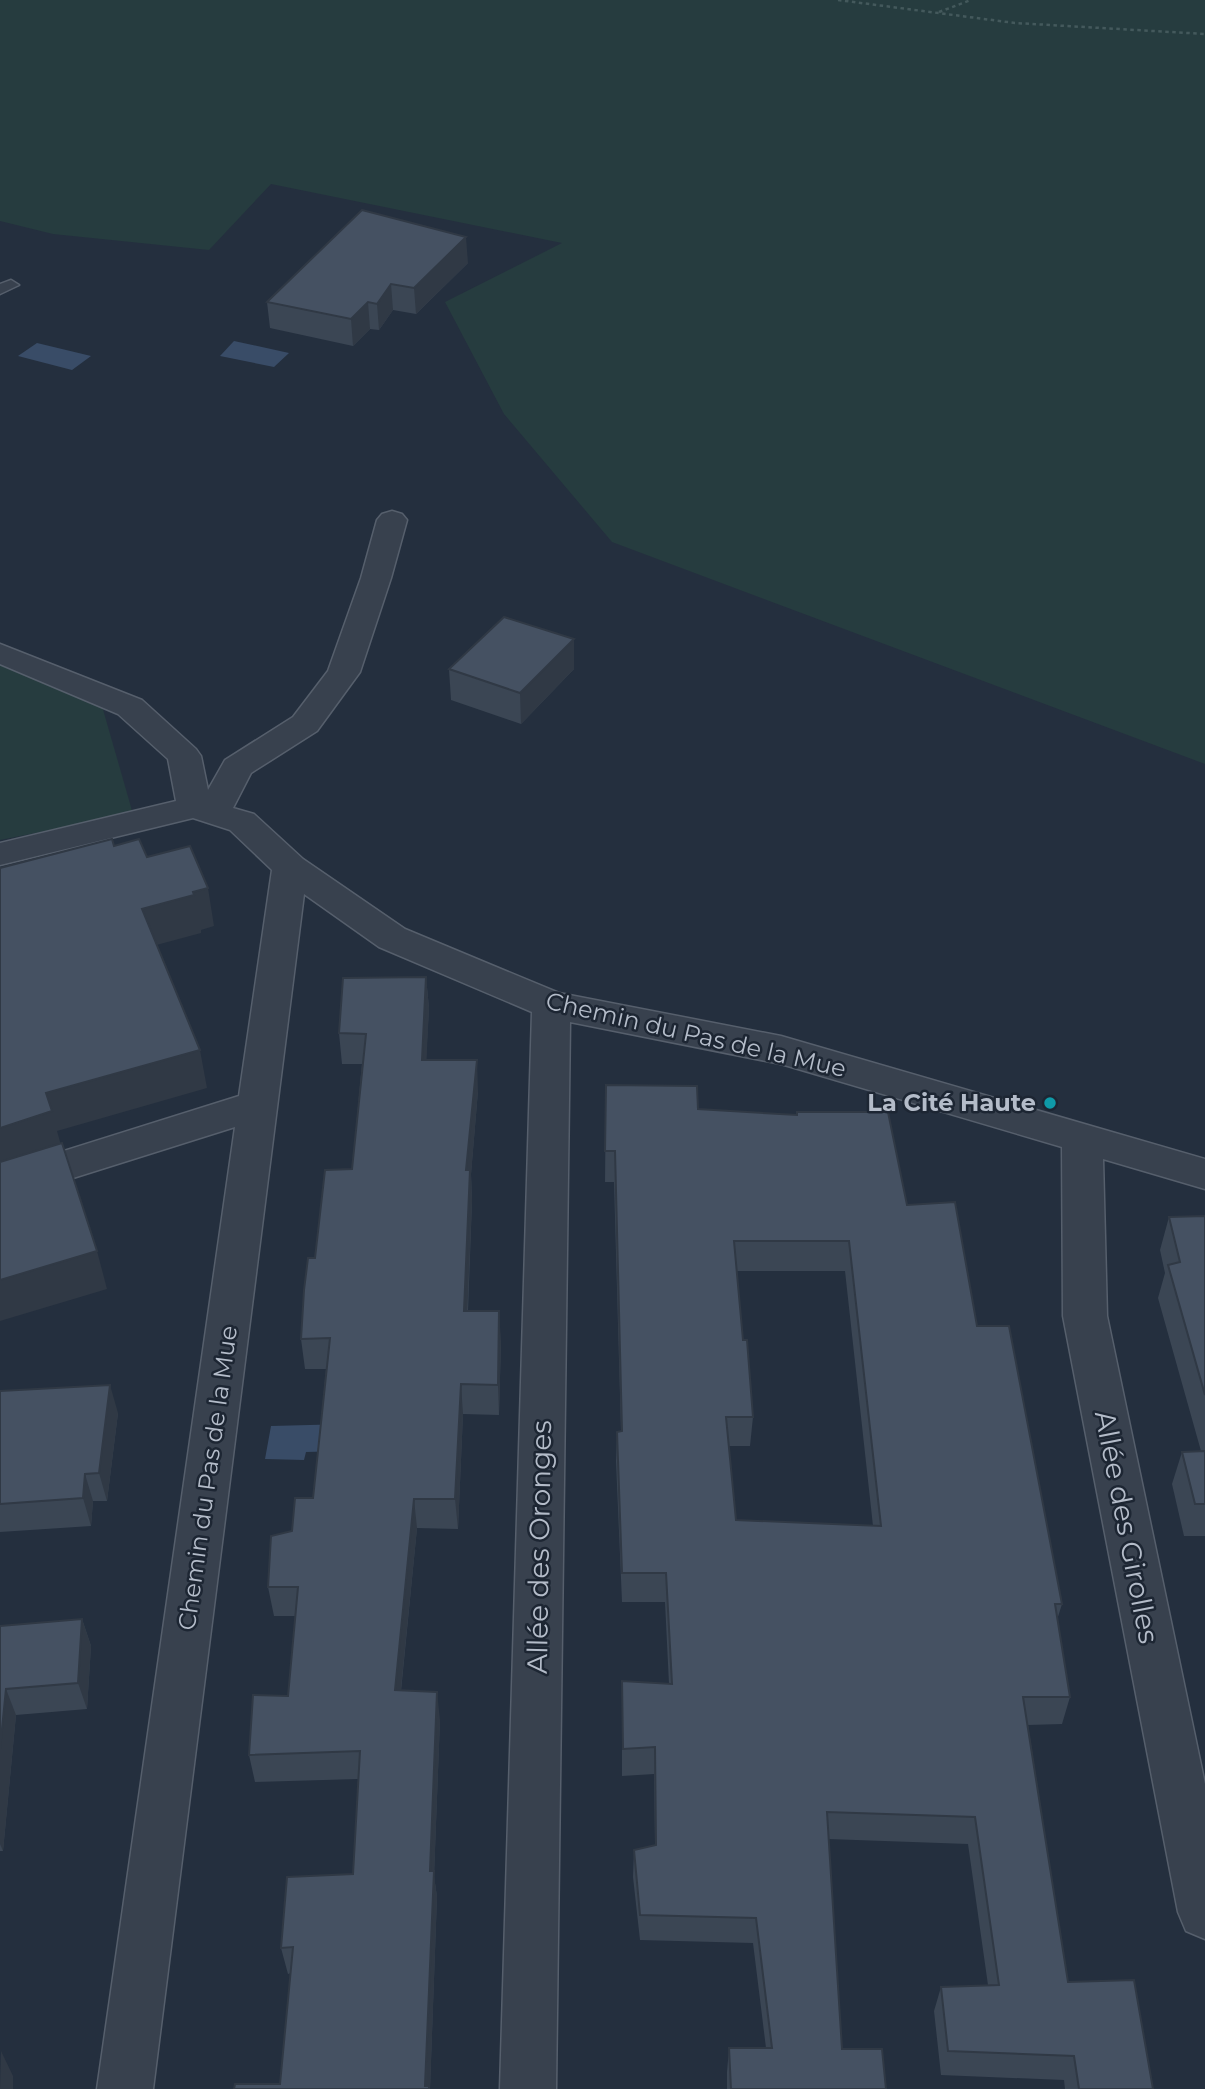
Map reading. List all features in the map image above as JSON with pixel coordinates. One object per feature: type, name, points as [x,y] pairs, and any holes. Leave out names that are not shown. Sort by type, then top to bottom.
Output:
[{"type":"street","points":[[0,854],[203,810],[237,767],[305,724],[344,672],[376,578],[392,520]]},
{"type":"street","points":[[0,653],[130,707],[184,756],[203,810]]},
{"type":"street","name":"Chemin du Pas de la Mue","points":[[203,810],[242,822],[290,867],[392,938],[551,1005],[780,1050],[1205,1174]]},
{"type":"street","name":"Chemin du Pas de la Mue","points":[[125,2089],[290,867]]},
{"type":"street","name":"Allée des Oronges","points":[[528,2089],[551,1005]]},
{"type":"street","points":[[0,1186],[258,1105]]},
{"type":"street","name":"Allée des Girolles","points":[[1083,1138],[1085,1316],[1205,1912]]},
{"type":"path","points":[[838,0],[1039,25],[1170,29],[1205,34]]},
{"type":"path","points":[[934,13],[971,0]]},
{"type":"green space","points":[[0,0],[1205,0],[1205,764],[612,542],[504,414],[445,302],[562,243],[271,184],[209,250],[53,234],[0,221]]},
{"type":"green space","points":[[0,660],[96,685],[133,814],[0,840]]},
{"type":"water","points":[[234,341],[289,353],[274,367],[220,356]]},
{"type":"water","points":[[37,343],[91,356],[72,370],[18,356]]},
{"type":"water","points":[[348,1424],[344,1451],[306,1452],[304,1460],[265,1459],[271,1426]]},
{"type":"building","points":[[362,210],[466,237],[414,288],[391,284],[377,304],[368,302],[351,319],[267,302]]},
{"type":"building","points":[[504,617],[574,639],[520,693],[449,669]]},
{"type":"building","points":[[112,839],[114,846],[139,839],[147,857],[190,846],[208,888],[193,892],[194,895],[142,909],[200,1050],[46,1093],[52,1111],[0,1128],[0,868]]},
{"type":"building","points":[[426,977],[422,1060],[477,1060],[466,1170],[470,1170],[464,1311],[499,1311],[498,1385],[461,1384],[455,1499],[414,1499],[395,1690],[437,1692],[430,1871],[434,1871],[425,2086],[429,2086],[429,2089],[234,2089],[235,2084],[280,2084],[293,1947],[281,1948],[287,1877],[353,1874],[360,1751],[249,1755],[253,1695],[288,1696],[298,1587],[268,1587],[271,1536],[292,1531],[295,1498],[313,1498],[330,1338],[301,1339],[304,1290],[308,1258],[315,1258],[325,1170],[352,1169],[366,1034],[339,1033],[343,978]]},
{"type":"building","points":[[606,1085],[697,1086],[698,1109],[797,1115],[797,1112],[888,1112],[907,1205],[955,1202],[977,1326],[1009,1326],[1062,1604],[1055,1604],[1070,1697],[1023,1697],[1068,1982],[1134,1980],[1153,2089],[1079,2089],[1074,2056],[948,2051],[941,1987],[999,1985],[975,1817],[827,1812],[842,2049],[882,2049],[886,2089],[731,2089],[729,2048],[772,2048],[756,1918],[640,1915],[634,1850],[656,1845],[655,1747],[623,1749],[622,1681],[672,1684],[666,1573],[622,1573],[617,1432],[622,1431],[615,1151],[605,1151]],"holes":[[[734,1241],[849,1241],[881,1526],[736,1520],[726,1417],[753,1417],[747,1340],[743,1340]]]},
{"type":"building","points":[[62,1143],[97,1251],[0,1280],[0,1162]]},
{"type":"building","points":[[1205,1216],[1205,1395],[1168,1265],[1180,1262],[1169,1217]]},
{"type":"building","points":[[110,1385],[99,1473],[85,1474],[83,1498],[0,1504],[0,1391]]},
{"type":"building","points":[[1205,1451],[1205,1504],[1195,1504],[1182,1452]]},
{"type":"building","points":[[82,1619],[78,1683],[6,1689],[0,1749],[0,1626]]},
{"type":"place","name":"La Cité Haute","points":[[1050,1103]]}]
